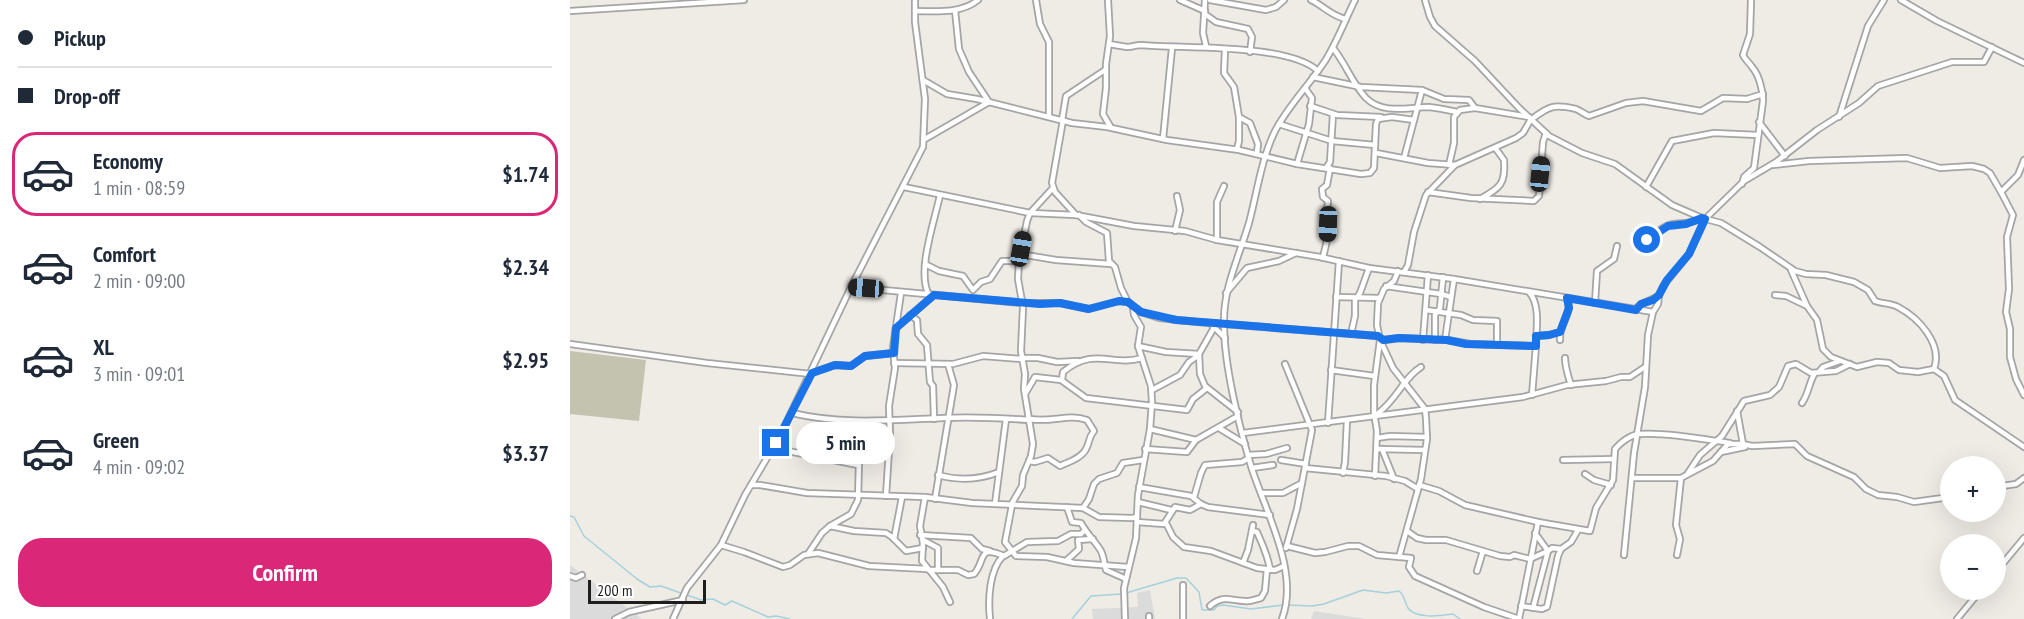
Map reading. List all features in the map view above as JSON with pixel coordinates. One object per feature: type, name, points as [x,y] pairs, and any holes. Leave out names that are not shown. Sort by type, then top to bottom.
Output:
[{"type":"street","points":[[570,11],[744,0]]},
{"type":"street","points":[[672,619],[698,573],[721,545],[751,485],[792,413],[851,287],[904,187],[913,164],[922,151],[925,139],[926,99],[915,0]]},
{"type":"street","points":[[915,11],[969,7],[978,0]]},
{"type":"street","points":[[1036,0],[1040,24],[1049,42],[1049,117]]},
{"type":"street","points":[[1108,0],[1110,36],[1105,69],[1106,88],[1103,114],[1111,127]]},
{"type":"street","points":[[1180,0],[1205,13],[1216,22],[1248,29],[1252,37],[1250,52]]},
{"type":"street","points":[[1205,0],[1203,33],[1206,46]]},
{"type":"street","points":[[1210,0],[1266,9],[1276,7],[1284,0]]},
{"type":"street","points":[[1311,0],[1324,7],[1330,14],[1346,19]]},
{"type":"street","points":[[1282,619],[1286,605],[1282,553],[1248,456],[1238,414],[1225,338],[1225,294],[1266,155],[1279,124],[1333,48],[1355,0]]},
{"type":"street","points":[[1425,0],[1434,26],[1475,61],[1546,133],[1582,153],[1615,164],[1672,204],[1704,219],[1721,223],[1789,268],[1806,274],[1822,274],[1854,282],[1868,290],[1875,301],[1893,304],[1903,310],[1919,324],[1932,341],[1936,356],[1934,369]]},
{"type":"street","points":[[1742,184],[1744,177],[1754,168],[1763,94],[1754,68],[1743,58],[1750,34],[1750,0]]},
{"type":"street","points":[[1839,117],[1868,26],[1884,0]]},
{"type":"street","points":[[1901,0],[1924,14],[2024,63]]},
{"type":"street","points":[[955,9],[959,49],[969,72],[989,102]]},
{"type":"street","points":[[1109,44],[1130,48],[1141,45],[1172,48],[1206,46],[1290,57],[1310,64],[1318,71]]},
{"type":"street","points":[[1624,555],[1636,435],[1645,387],[1648,335],[1653,312],[1667,280],[1689,254],[1704,219],[1742,184],[1785,156],[1878,86],[1952,62],[1984,62],[1992,47]]},
{"type":"street","points":[[1162,139],[1172,48]]},
{"type":"street","points":[[1333,48],[1348,68],[1355,85],[1376,106],[1405,110],[1431,107],[1457,112],[1475,108],[1531,118]]},
{"type":"street","points":[[1225,49],[1224,73],[1234,87],[1239,117],[1237,149]]},
{"type":"street","points":[[1105,69],[1066,96],[1053,188],[1030,213],[1020,254],[1018,279],[1022,303],[1022,358],[1033,444],[1023,475],[1022,486],[1012,505],[1005,542],[1016,556],[1021,558],[1046,557],[1104,566],[1128,567]]},
{"type":"street","points":[[1313,77],[1355,85],[1422,90],[1444,99],[1469,100],[1475,108]]},
{"type":"street","points":[[923,80],[947,94],[1082,125],[1111,127],[1162,139],[1237,149],[1297,164],[1370,173],[1374,168],[1377,121],[1382,117]]},
{"type":"street","points":[[1297,164],[1306,133],[1312,98],[1305,88]]},
{"type":"street","points":[[1404,158],[1422,90]]},
{"type":"street","points":[[1376,153],[1452,165],[1496,149],[1519,136],[1531,118],[1553,106],[1575,109],[1589,116],[1626,103],[1643,101],[1701,111],[1723,98],[1747,99],[1763,94]]},
{"type":"street","points":[[925,139],[989,102]]},
{"type":"street","points":[[1310,105],[1333,114],[1414,120]]},
{"type":"street","points":[[1394,479],[1380,449],[1375,415],[1374,376],[1379,338],[1377,316],[1380,298],[1386,286],[1394,281],[1408,265],[1414,232],[1428,192],[1445,177],[1452,165],[1453,119],[1457,112]]},
{"type":"street","points":[[1323,258],[1328,238],[1328,201],[1323,197],[1322,189],[1327,185],[1333,114]]},
{"type":"street","points":[[1239,117],[1250,123],[1258,144],[1257,153]]},
{"type":"street","points":[[1759,122],[1785,156]]},
{"type":"street","points":[[1279,124],[1332,141],[1375,145]]},
{"type":"street","points":[[1428,192],[1480,199],[1531,202],[1537,199],[1546,133]]},
{"type":"street","points":[[1646,187],[1672,141],[1714,133],[1758,135]]},
{"type":"street","points":[[1480,199],[1498,189],[1503,181],[1504,160],[1496,149]]},
{"type":"street","points":[[1772,165],[1809,161],[1907,158],[1940,168],[1972,166],[1990,173],[2013,215],[2007,237],[2009,289],[2006,312],[2011,338],[2010,357],[2016,379],[2024,395]]},
{"type":"street","points":[[2001,192],[2018,175],[2024,160]]},
{"type":"street","points":[[1217,240],[1217,202],[1224,186]]},
{"type":"street","points":[[904,187],[1030,213],[1078,215],[1369,268],[1443,277],[1653,312]]},
{"type":"street","points":[[1053,188],[1078,215],[1094,225]]},
{"type":"street","points":[[931,295],[924,284],[925,264],[940,195]]},
{"type":"street","points":[[1175,231],[1180,210],[1177,196]]},
{"type":"street","points":[[1087,217],[1108,235],[1111,264]]},
{"type":"street","points":[[1640,239],[1647,240],[1670,225],[1704,219]]},
{"type":"street","points":[[1595,303],[1597,271],[1614,260],[1617,246]]},
{"type":"street","points":[[1225,294],[1247,268],[1279,261],[1296,253]]},
{"type":"street","points":[[1020,254],[1056,260],[1111,264],[1115,267],[1128,302],[1141,312],[1160,318],[1215,325],[1351,333],[1379,338],[1536,346]]},
{"type":"street","points":[[925,264],[939,271],[963,276],[973,290],[981,282],[990,279],[1002,261],[1019,261]]},
{"type":"street","points":[[1328,423],[1339,261]]},
{"type":"street","points":[[1351,333],[1356,298],[1369,268]]},
{"type":"street","points":[[1789,268],[1807,306],[1817,320],[1823,349],[1831,357],[1863,367],[1884,362],[1897,369],[1918,372],[1934,369],[1944,376],[1954,400],[2024,447]]},
{"type":"street","points":[[1423,340],[1428,275]]},
{"type":"street","points":[[1435,340],[1443,277]]},
{"type":"street","points":[[1445,340],[1454,279]]},
{"type":"street","points":[[1386,286],[1451,297]]},
{"type":"street","points":[[851,287],[1022,303],[1060,303],[1089,309],[1119,301],[1128,302]]},
{"type":"street","points":[[1529,292],[1535,305],[1537,321],[1532,395]]},
{"type":"street","points":[[886,496],[889,420],[901,293]]},
{"type":"street","points":[[896,328],[931,295]]},
{"type":"street","points":[[1636,310],[1641,304],[1659,295]]},
{"type":"street","points":[[1775,295],[1786,296],[1807,306]]},
{"type":"street","points":[[1336,297],[1380,298]]},
{"type":"street","points":[[1560,340],[1560,332],[1569,308],[1567,298]]},
{"type":"street","points":[[1125,619],[1123,598],[1136,538],[1139,487],[1152,406],[1152,390],[1138,346],[1141,327],[1134,315],[1133,307]]},
{"type":"street","points":[[1426,310],[1461,315],[1473,320],[1497,321],[1497,344]]},
{"type":"street","points":[[910,315],[917,320],[919,336],[926,342],[930,382],[933,386],[934,418]]},
{"type":"street","points":[[1215,325],[1225,338]]},
{"type":"street","points":[[1152,390],[1177,377],[1189,362],[1199,355],[1215,325]]},
{"type":"street","points":[[1536,336],[1560,332]]},
{"type":"street","points":[[1379,338],[1393,368],[1425,409],[1427,437],[1425,450],[1418,487],[1399,557]]},
{"type":"street","points":[[570,344],[707,363],[811,373],[835,365],[851,366],[865,356],[894,353]]},
{"type":"street","points":[[1138,346],[1166,352],[1199,355]]},
{"type":"street","points":[[1199,355],[1202,380],[1207,388],[1238,414]]},
{"type":"street","points":[[894,363],[948,364],[983,356],[1038,358],[1065,362],[1103,358],[1132,360],[1142,358]]},
{"type":"street","points":[[1565,358],[1565,367],[1572,385]]},
{"type":"street","points":[[1062,380],[1063,372],[1078,361]]},
{"type":"street","points":[[1802,403],[1809,393],[1817,372],[1823,367],[1840,361]]},
{"type":"street","points":[[935,499],[954,381],[948,364]]},
{"type":"street","points":[[1282,553],[1287,546],[1312,431],[1285,364]]},
{"type":"street","points":[[1688,473],[1700,454],[1722,436],[1744,401],[1765,397],[1775,391],[1788,366],[1796,364],[1811,373],[1836,371],[1850,364]]},
{"type":"street","points":[[1243,433],[1375,415],[1466,406],[1532,395],[1572,385],[1606,381],[1621,376],[1630,377],[1646,366]]},
{"type":"street","points":[[1375,415],[1393,400],[1409,375],[1421,367]]},
{"type":"street","points":[[1331,370],[1374,376]]},
{"type":"street","points":[[1025,394],[1035,377],[1062,380],[1086,398],[1187,410],[1193,399],[1207,388]]},
{"type":"street","points":[[1737,411],[1746,445]]},
{"type":"street","points":[[792,413],[822,419],[860,421],[934,418],[1048,421],[1076,417],[1087,420],[1094,431],[1088,439],[1086,450],[1072,461],[1060,466],[1048,458],[1035,462],[1029,461]]},
{"type":"street","points":[[1145,449],[1187,452],[1196,440],[1219,428],[1238,414]]},
{"type":"street","points":[[995,504],[1006,419]]},
{"type":"street","points":[[1342,473],[1345,462],[1347,420]]},
{"type":"street","points":[[808,554],[817,539],[830,526],[851,514],[857,503],[860,479],[858,465],[860,421]]},
{"type":"street","points":[[1219,428],[1245,444]]},
{"type":"street","points":[[1150,429],[1196,440]]},
{"type":"street","points":[[1281,460],[1342,473],[1386,476],[1438,491],[1465,505],[1590,531],[1596,508],[1611,485],[1614,473],[1614,453],[1617,446],[1636,435],[1659,434],[1746,445],[1795,444],[1807,456],[1854,477],[1866,489],[1878,495],[1918,502],[1940,499]]},
{"type":"street","points":[[1377,438],[1427,437]]},
{"type":"street","points":[[1633,478],[1681,478],[1713,461],[1730,443]]},
{"type":"street","points":[[1721,452],[1746,445]]},
{"type":"street","points":[[773,448],[858,465]]},
{"type":"street","points":[[1194,496],[1204,466],[1242,462],[1248,456],[1287,448]]},
{"type":"street","points":[[1380,449],[1425,450]]},
{"type":"street","points":[[1375,476],[1380,449]]},
{"type":"street","points":[[1563,460],[1614,459]]},
{"type":"street","points":[[1083,508],[1097,481],[1117,473],[1123,463],[1143,460]]},
{"type":"street","points":[[1252,468],[1273,465]]},
{"type":"street","points":[[938,475],[955,479],[983,479],[999,472]]},
{"type":"street","points":[[1585,474],[1594,480],[1611,485]]},
{"type":"street","points":[[755,478],[760,484]]},
{"type":"street","points":[[1677,555],[1680,539],[1676,525],[1681,478]]},
{"type":"street","points":[[2006,485],[2016,484],[2024,478]]},
{"type":"street","points":[[1262,493],[1283,493],[1302,482]]},
{"type":"street","points":[[751,485],[760,484],[807,493],[859,494],[1083,508],[1099,517],[1132,518],[1166,523]]},
{"type":"street","points":[[1139,487],[1194,496],[1201,504],[1208,507],[1270,515]]},
{"type":"street","points":[[894,538],[902,497]]},
{"type":"street","points":[[925,498],[920,520],[922,561],[943,586],[950,602]]},
{"type":"street","points":[[1138,502],[1172,510]]},
{"type":"street","points":[[1201,504],[1194,509],[1175,507],[1166,523],[1171,534],[1184,547],[1211,551],[1269,569],[1284,566]]},
{"type":"street","points":[[1067,507],[1072,522],[1081,524],[1102,553],[1107,571],[1126,579]]},
{"type":"street","points":[[1287,546],[1315,553],[1340,547],[1359,546],[1377,555],[1411,558],[1409,567],[1411,572],[1421,579],[1484,607],[1519,619],[1538,522]]},
{"type":"street","points":[[830,526],[854,531],[884,533],[894,538],[906,551],[923,548]]},
{"type":"street","points":[[1210,606],[1224,599],[1234,598],[1245,602],[1261,598],[1265,591],[1269,569],[1268,556],[1263,550],[1263,542],[1252,528],[1243,562]]},
{"type":"street","points":[[990,619],[990,591],[995,566],[1003,556],[1027,542],[1060,540],[1071,534],[1081,534],[1085,530]]},
{"type":"street","points":[[1521,606],[1545,608],[1548,604],[1557,556],[1561,549],[1571,542],[1578,530]]},
{"type":"street","points":[[1407,531],[1417,538],[1446,540],[1500,556],[1514,555],[1530,559],[1552,548],[1561,549]]},
{"type":"street","points":[[1535,533],[1548,550]]},
{"type":"street","points":[[922,538],[971,538],[982,549],[998,552],[1003,556]]},
{"type":"street","points":[[922,538],[938,548],[938,570]]},
{"type":"street","points":[[2006,560],[2024,538]]},
{"type":"street","points":[[1066,561],[1079,549],[1078,540],[1093,539]]},
{"type":"street","points":[[721,545],[783,567],[808,554],[818,553],[869,566],[958,570],[968,575],[977,572],[981,558],[990,551]]},
{"type":"street","points":[[1533,608],[1548,550]]},
{"type":"street","points":[[1477,571],[1483,551]]},
{"type":"street","points":[[570,576],[576,578],[582,575]]},
{"type":"street","points":[[1183,585],[1183,619]]},
{"type":"street","points":[[618,618],[629,612],[684,597]]},
{"type":"street","points":[[1957,619],[1973,600]]},
{"type":"shaded area","points":[[570,351],[646,360],[639,421],[570,414]]},
{"type":"shaded area","points":[[570,565],[642,619],[570,619]]},
{"type":"shaded area","points":[[1150,590],[1155,619],[1093,619],[1092,609],[1138,607],[1137,593]]},
{"type":"shaded area","points":[[1314,611],[1366,619],[1311,619]]},
{"type":"waterway","points":[[570,516],[574,517],[584,536],[650,587],[661,586],[701,600],[713,599],[725,605],[732,601],[768,617],[790,619]]},
{"type":"waterway","points":[[1126,593],[1177,578],[1186,578],[1199,592],[1202,610],[1214,610],[1217,606],[1223,605],[1251,609],[1283,605]]},
{"type":"waterway","points":[[1288,605],[1324,604],[1363,590],[1386,593],[1399,591],[1408,608],[1416,614],[1428,616],[1453,614],[1460,619]]},
{"type":"waterway","points":[[1072,619],[1091,596],[1121,594]]},
{"type":"route","points":[[776,443],[812,373],[835,365],[851,366],[865,356],[894,353],[896,328],[934,295],[1022,303],[1060,303],[1089,309],[1119,301],[1128,302],[1141,312],[1176,320],[1378,336],[1383,340],[1399,338],[1447,340],[1480,345],[1536,346],[1536,336],[1560,332],[1569,308],[1567,298],[1636,310],[1637,306],[1653,300],[1689,254],[1705,219],[1686,224],[1672,224],[1647,240]]}]
